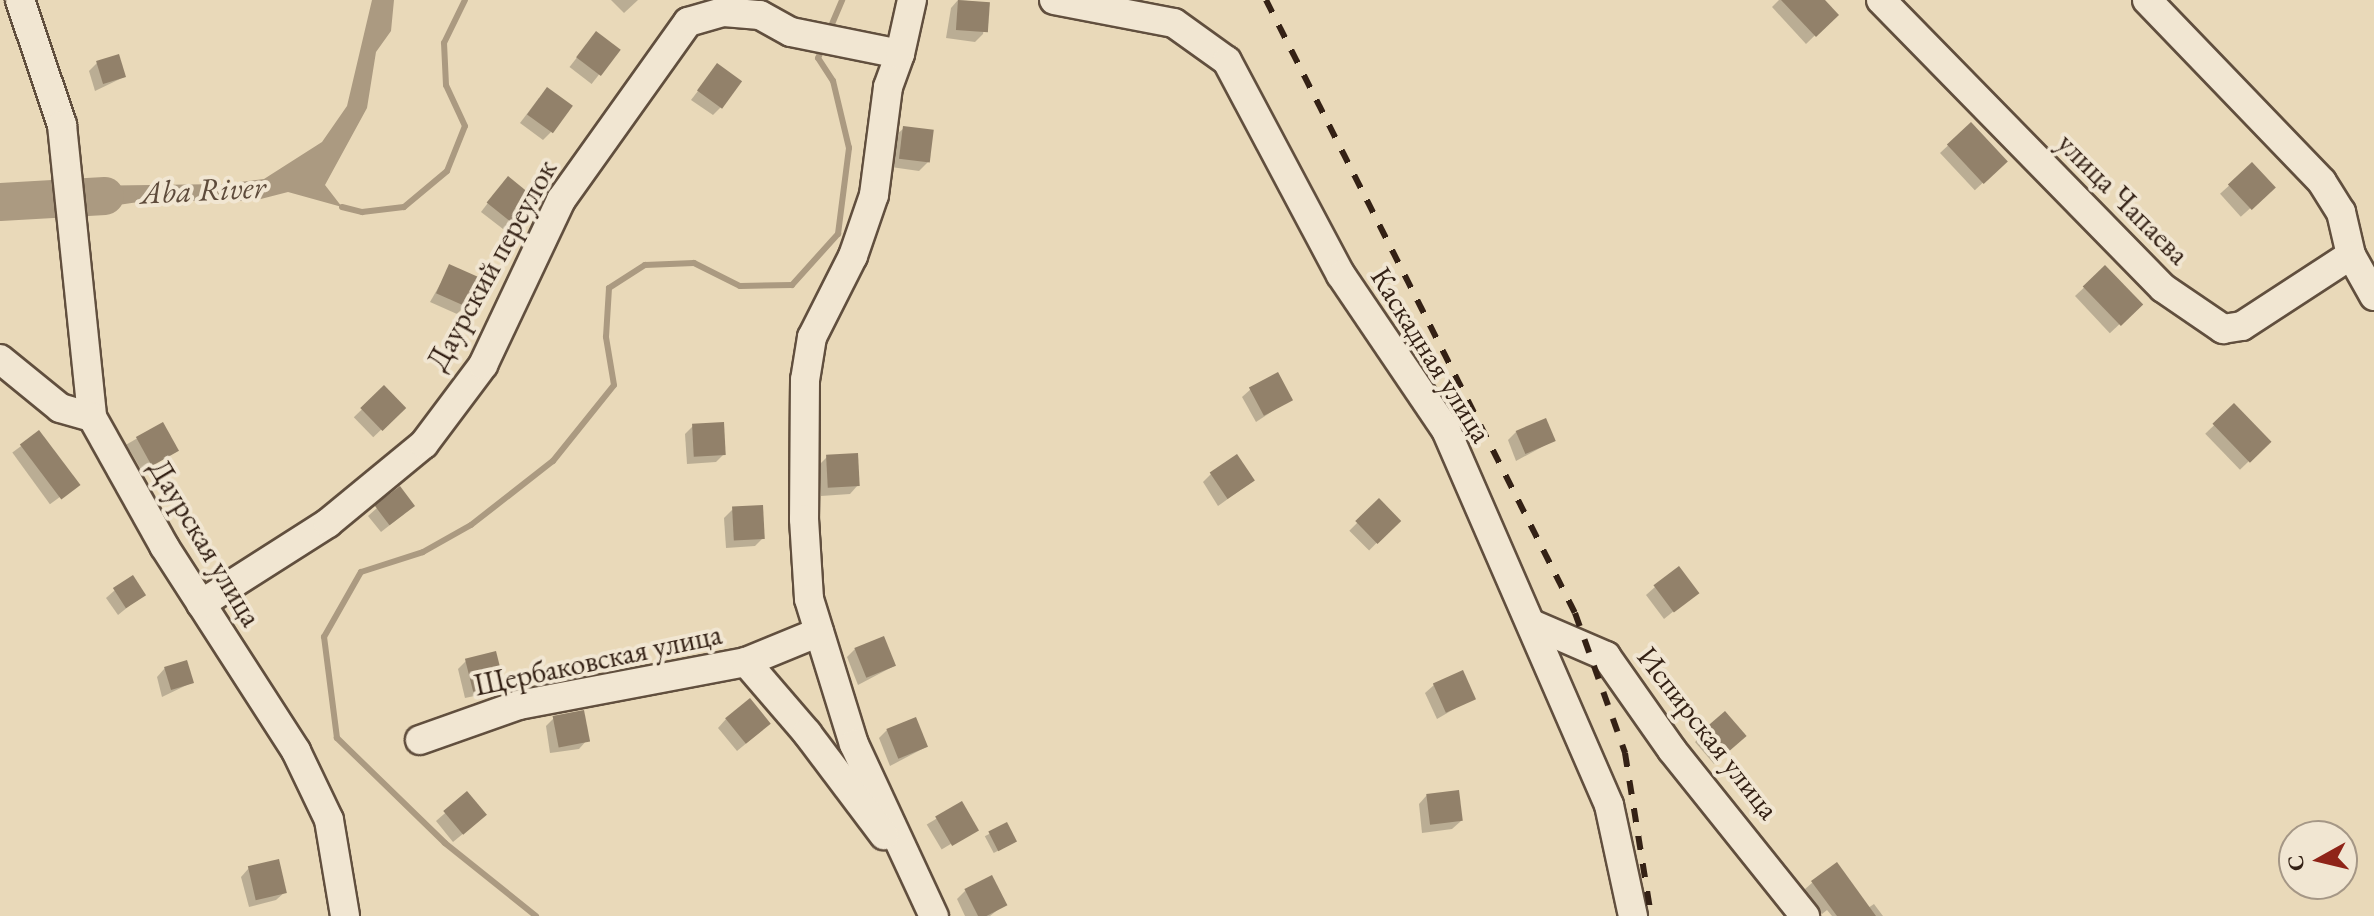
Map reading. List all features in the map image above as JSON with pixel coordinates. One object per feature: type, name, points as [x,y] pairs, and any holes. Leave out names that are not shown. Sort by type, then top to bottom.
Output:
[{"type":"street","name":"Даурская улица","points":[[20,0],[62,125],[92,417],[201,604],[296,751],[329,820],[345,916]]},
{"type":"street","name":"Щербаковская улица","points":[[912,0],[900,54],[888,87],[874,195],[853,256],[812,337],[805,380],[806,551],[809,599],[854,744],[934,916]]},
{"type":"street","name":"Каскадная улица","points":[[1054,0],[1174,23],[1227,61],[1341,275],[1446,430],[1609,805],[1633,916]]},
{"type":"street","points":[[2147,0],[2322,182],[2345,222],[2351,255],[2374,296]]},
{"type":"street","name":"улица Чапаева","points":[[1891,3],[2163,288],[2223,329],[2242,326],[2351,255]]},
{"type":"street","name":"Даурский переулок","points":[[201,604],[328,523],[424,444],[483,365],[561,200],[688,22],[724,12],[760,15],[791,32],[900,54]]},
{"type":"street","points":[[0,359],[60,408],[92,417]]},
{"type":"street","name":"Испирская улица","points":[[1532,624],[1606,656],[1672,750],[1805,916]]},
{"type":"street","name":"Щербаковская улица","points":[[420,740],[519,705],[746,662],[819,632]]},
{"type":"street","name":"Щербаковская улица","points":[[746,662],[807,733],[921,884]]},
{"type":"water","points":[[372,0],[394,0],[391,31],[376,52],[367,108],[325,185],[342,207],[288,192],[253,201],[145,201],[78,211],[77,186],[224,184],[264,179],[322,142],[347,106]]},
{"type":"building","points":[[958,0],[990,2],[988,32],[956,30]]},
{"type":"building","points":[[1781,0],[1825,0],[1839,15],[1816,37]]},
{"type":"building","points":[[596,31],[621,50],[601,76],[576,57]]},
{"type":"building","points":[[119,54],[126,77],[103,84],[96,61]]},
{"type":"building","points":[[717,63],[742,81],[722,109],[697,91]]},
{"type":"building","points":[[547,87],[573,106],[553,133],[527,115]]},
{"type":"building","points":[[1971,122],[2008,161],[1984,184],[1947,145]]},
{"type":"building","points":[[903,126],[934,130],[930,163],[899,159]]},
{"type":"building","points":[[2252,162],[2276,188],[2252,210],[2228,185]]},
{"type":"building","points":[[508,176],[533,196],[511,223],[487,202]]},
{"type":"building","points":[[449,264],[480,278],[467,307],[436,293]]},
{"type":"building","points":[[2105,265],[2143,305],[2121,326],[2083,287]]},
{"type":"building","points":[[1278,372],[1293,400],[1264,416],[1249,387]]},
{"type":"building","points":[[384,385],[406,408],[382,431],[360,408]]},
{"type":"building","points":[[2234,403],[2272,442],[2250,463],[2212,424]]},
{"type":"building","points":[[1546,418],[1556,441],[1525,454],[1516,431]]},
{"type":"building","points":[[163,422],[179,451],[152,466],[136,437]]},
{"type":"building","points":[[724,422],[726,455],[694,457],[692,424]]},
{"type":"building","points":[[39,430],[81,485],[61,500],[20,444]]},
{"type":"building","points":[[858,453],[860,486],[828,488],[826,455]]},
{"type":"building","points":[[1237,454],[1255,481],[1228,499],[1210,472]]},
{"type":"building","points":[[400,486],[415,506],[389,525],[374,505]]},
{"type":"building","points":[[1379,498],[1401,521],[1377,544],[1355,521]]},
{"type":"building","points":[[763,505],[765,539],[734,541],[732,507]]},
{"type":"building","points":[[1679,566],[1699,593],[1674,612],[1653,585]]},
{"type":"building","points":[[133,575],[146,595],[126,608],[113,588]]},
{"type":"building","points":[[884,636],[896,666],[866,678],[854,648]]},
{"type":"building","points":[[496,651],[504,684],[473,692],[465,659]]},
{"type":"building","points":[[187,660],[194,683],[171,690],[164,667]]},
{"type":"building","points":[[1463,670],[1476,699],[1446,713],[1433,683]]},
{"type":"building","points":[[750,698],[771,724],[746,744],[725,718]]},
{"type":"building","points":[[584,710],[590,741],[559,748],[553,716]]},
{"type":"building","points":[[1725,711],[1747,736],[1723,756],[1702,731]]},
{"type":"building","points":[[916,717],[928,747],[898,759],[886,729]]},
{"type":"building","points":[[1459,790],[1463,821],[1430,825],[1426,794]]},
{"type":"building","points":[[467,791],[487,815],[463,835],[443,811]]},
{"type":"building","points":[[962,801],[979,830],[952,846],[935,817]]},
{"type":"building","points":[[1007,822],[1017,842],[998,851],[988,832]]},
{"type":"building","points":[[279,859],[287,893],[256,900],[248,866]]},
{"type":"building","points":[[1837,862],[1876,916],[1837,916],[1811,881]]},
{"type":"building","points":[[992,875],[1007,905],[986,916],[978,916],[964,889]]},
{"type":"waterway","points":[[342,207],[362,212],[404,207],[447,171],[465,126],[446,85],[444,43],[465,0]]},
{"type":"waterway","points":[[829,31],[842,0]]},
{"type":"waterway","points":[[536,916],[445,843],[337,738],[324,637],[361,572],[423,552],[471,525],[553,461],[614,385],[606,337],[609,288],[645,265],[694,263],[740,286],[792,285],[838,234],[849,148],[833,81],[818,58],[824,45]]},
{"type":"waterway","name":"Aba River","points":[[0,202],[105,196]]},
{"type":"railway","points":[[1266,0],[1575,613],[1625,753],[1651,916]]}]
